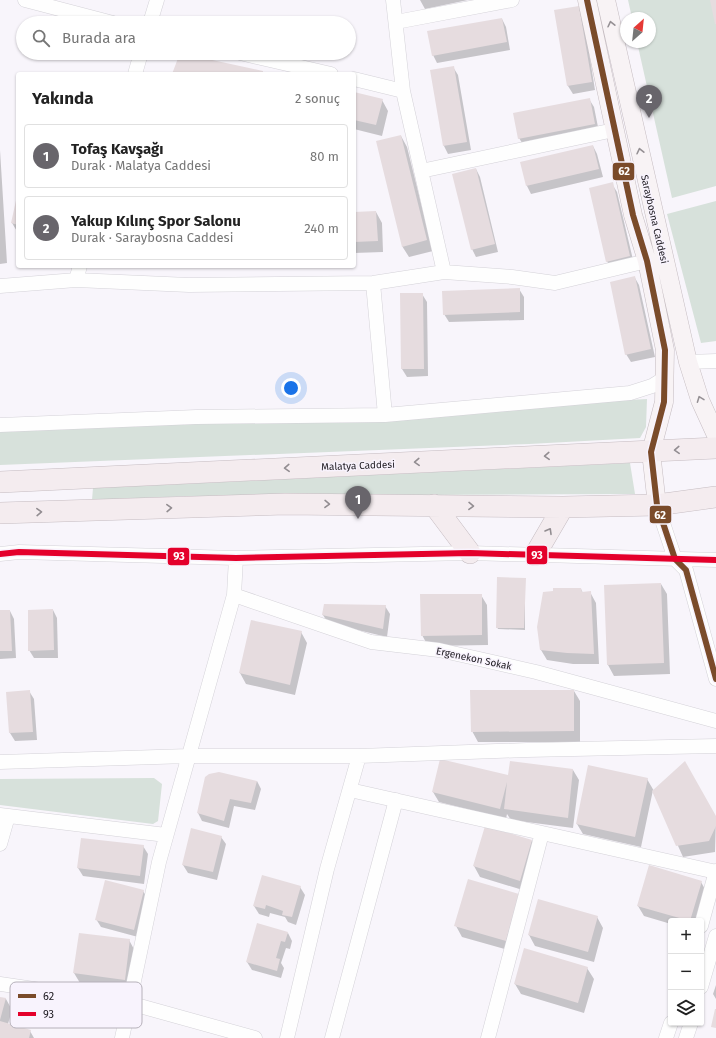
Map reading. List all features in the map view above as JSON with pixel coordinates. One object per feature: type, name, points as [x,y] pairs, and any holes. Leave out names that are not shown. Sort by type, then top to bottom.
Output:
[{"type":"highway","name":"Malatya Caddesi","points":[[0,482],[716,448]]},
{"type":"highway","points":[[0,513],[285,504],[563,507],[658,505],[716,497]]},
{"type":"highway","points":[[434,505],[470,553]]},
{"type":"highway","points":[[535,555],[563,507]]},
{"type":"main road","name":"Saraybosna Caddesi","points":[[587,0],[614,130],[633,215],[647,261],[665,350],[664,402],[651,452],[658,505]]},
{"type":"main road","name":"Saraybosna Caddesi","points":[[606,0],[688,362],[700,400],[716,435]]},
{"type":"street","points":[[25,0],[86,16]]},
{"type":"street","points":[[152,16],[157,0]]},
{"type":"street","points":[[393,0],[403,91],[444,272]]},
{"type":"street","points":[[396,22],[512,0]]},
{"type":"street","points":[[136,72],[139,60]]},
{"type":"street","points":[[270,60],[322,72]]},
{"type":"street","points":[[356,79],[403,91]]},
{"type":"street","points":[[421,172],[614,130]]},
{"type":"street","points":[[0,286],[76,280],[189,285],[373,283],[444,272],[512,277],[555,283],[647,261]]},
{"type":"street","points":[[76,280],[79,268]]},
{"type":"street","points":[[373,283],[385,415]]},
{"type":"street","points":[[688,362],[716,361]]},
{"type":"street","points":[[0,425],[196,417],[385,415],[630,394],[652,386],[665,378]]},
{"type":"street","points":[[658,505],[676,559],[686,570],[716,679]]},
{"type":"street","points":[[0,554],[19,552],[236,558],[470,553],[716,560]]},
{"type":"street","points":[[133,982],[166,835],[234,595],[236,558]]},
{"type":"street","name":"Ergenekon Sokak","points":[[234,595],[372,642],[439,650],[536,672],[716,721]]},
{"type":"street","points":[[0,762],[188,756],[359,756],[527,750],[716,746]]},
{"type":"street","points":[[287,1038],[327,868],[359,756]]},
{"type":"street","points":[[350,790],[716,872],[703,918]]},
{"type":"street","points":[[332,1038],[396,800]]},
{"type":"street","points":[[0,844],[4,815],[166,835]]},
{"type":"street","points":[[488,1038],[542,833]]},
{"type":"street","points":[[704,977],[716,936]]},
{"type":"street","points":[[0,984],[10,985]]},
{"type":"street","points":[[142,1007],[255,1038]]},
{"type":"street","points":[[666,1038],[670,1026]]},
{"type":"street","points":[[686,1038],[689,1026]]},
{"type":"street","points":[[122,1038],[124,1028]]},
{"type":"shaded area","points":[[628,0],[716,0],[716,186],[672,198],[638,48],[656,48],[656,12],[631,12]]},
{"type":"shaded area","points":[[716,201],[716,341],[701,343],[667,214]]},
{"type":"shaded area","points":[[647,399],[646,427],[640,438],[529,444],[0,465],[0,431],[257,421]]},
{"type":"shaded area","points":[[630,463],[635,494],[191,496],[92,500],[93,488]]},
{"type":"shaded area","points":[[154,778],[162,784],[158,821],[153,824],[0,805],[0,779]]},
{"type":"building","points":[[710,0],[716,0],[716,24],[715,24]]},
{"type":"building","points":[[579,6],[592,82],[567,86],[554,10]]},
{"type":"building","points":[[502,18],[507,42],[432,56],[427,31]]},
{"type":"building","points":[[177,60],[212,60],[263,71],[263,72],[173,72]]},
{"type":"building","points":[[454,66],[467,142],[443,146],[430,70]]},
{"type":"building","points":[[356,92],[383,99],[376,125],[356,120]]},
{"type":"building","points":[[590,98],[595,124],[518,139],[513,113]]},
{"type":"building","points":[[401,135],[427,240],[402,247],[376,141]]},
{"type":"building","points":[[593,145],[599,169],[526,186],[520,162]]},
{"type":"building","points":[[476,168],[495,244],[471,250],[452,174]]},
{"type":"building","points":[[613,182],[630,256],[606,262],[589,188]]},
{"type":"building","points":[[16,200],[16,224],[11,223]]},
{"type":"building","points":[[376,211],[378,241],[356,242],[356,212]]},
{"type":"building","points":[[635,276],[651,349],[625,355],[610,282]]},
{"type":"building","points":[[520,288],[520,312],[443,315],[442,291]]},
{"type":"building","points":[[400,293],[423,293],[424,369],[401,369]]},
{"type":"building","points":[[497,577],[526,578],[524,628],[496,628]]},
{"type":"building","points":[[661,583],[664,663],[607,665],[604,585]]},
{"type":"building","points":[[553,588],[581,588],[582,592],[591,591],[594,654],[540,650],[537,627],[543,592],[553,591]]},
{"type":"building","points":[[420,594],[482,594],[482,635],[421,636]]},
{"type":"building","points":[[324,604],[386,605],[383,629],[322,615]]},
{"type":"building","points":[[53,609],[54,650],[28,651],[28,610]]},
{"type":"building","points":[[0,610],[10,610],[12,651],[0,651]]},
{"type":"building","points":[[251,620],[302,631],[290,685],[239,673]]},
{"type":"building","points":[[30,690],[33,732],[9,733],[6,692]]},
{"type":"building","points":[[470,690],[574,690],[574,731],[471,732]]},
{"type":"building","points":[[440,759],[508,775],[510,761],[573,769],[568,818],[504,809],[507,782],[500,809],[432,792]]},
{"type":"building","points":[[685,761],[716,816],[716,826],[709,841],[676,846],[652,791]]},
{"type":"building","points":[[588,765],[648,778],[635,837],[576,824]]},
{"type":"building","points":[[219,772],[257,781],[251,803],[230,799],[224,821],[197,813],[205,777],[209,774]]},
{"type":"building","points":[[485,826],[532,840],[520,881],[473,866]]},
{"type":"building","points":[[191,828],[222,836],[213,872],[182,865]]},
{"type":"building","points":[[81,838],[144,845],[140,876],[77,868]]},
{"type":"building","points":[[649,865],[702,881],[691,918],[679,918],[637,906]]},
{"type":"building","points":[[262,875],[301,886],[292,917],[282,915],[283,911],[266,905],[265,909],[253,906]]},
{"type":"building","points":[[468,879],[519,894],[506,941],[454,926]]},
{"type":"building","points":[[105,880],[144,890],[134,930],[95,920]]},
{"type":"building","points":[[538,899],[598,916],[588,952],[528,935]]},
{"type":"building","points":[[257,923],[288,932],[285,942],[281,941],[276,958],[280,959],[277,971],[246,962]]},
{"type":"building","points":[[79,933],[130,939],[125,980],[73,973]]},
{"type":"building","points":[[524,948],[588,967],[578,1003],[514,984]]},
{"type":"building","points":[[0,997],[6,998],[0,1020]]},
{"type":"building","points":[[716,1009],[716,1028],[711,1027]]},
{"type":"building","points":[[0,1021],[10,1024],[10,1028],[24,1028],[31,1030],[29,1038],[0,1038]]},
{"type":"transit line","name":"62","points":[[587,0],[633,215],[647,261],[665,350],[664,402],[651,452],[657,505],[675,559],[686,570],[716,679]]},
{"type":"transit line","name":"93","points":[[0,554],[19,552],[236,558],[470,553],[716,560]]},
{"type":"place","name":"Yakup Kılınç Spor Salonu","points":[[649,118]]},
{"type":"place","name":"Tofaş Kavşağı","points":[[358,519]]}]
